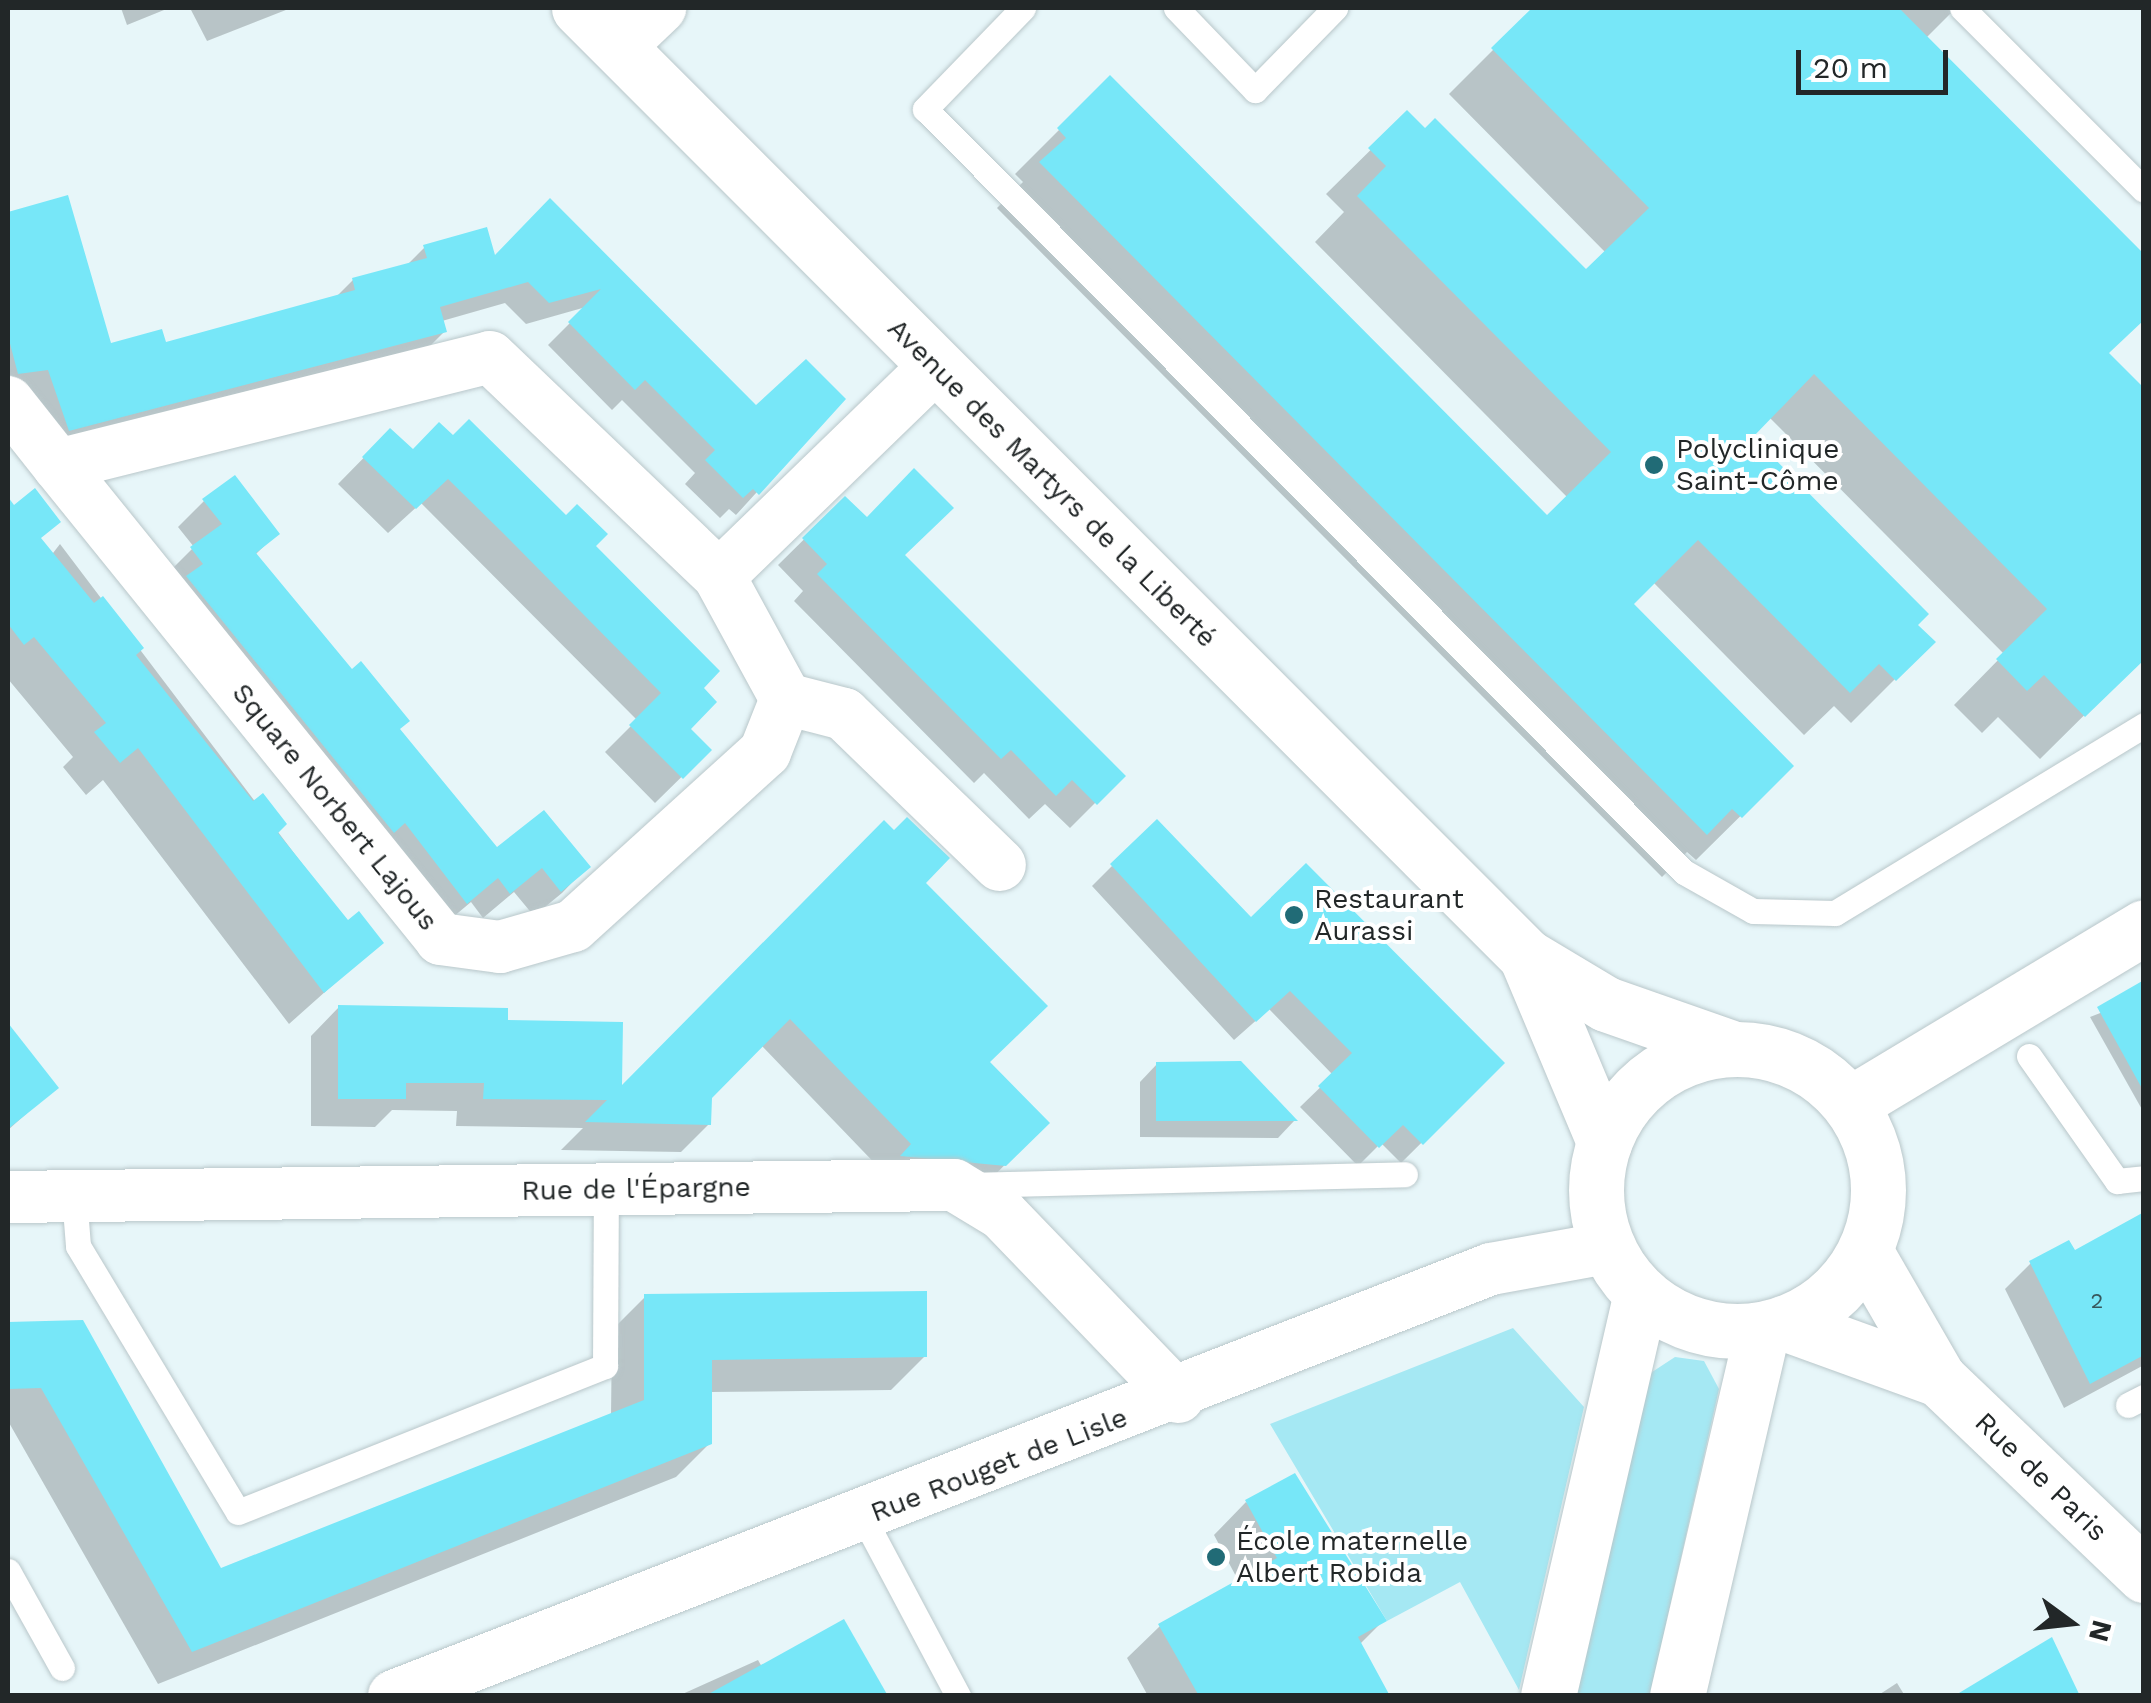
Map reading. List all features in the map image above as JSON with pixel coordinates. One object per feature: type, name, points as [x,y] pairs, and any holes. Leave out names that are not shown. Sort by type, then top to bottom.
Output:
[{"type":"street","name":"Avenue des Martyrs de la Liberté","points":[[579,8],[1526,956],[1606,1004],[1729,1047]]},
{"type":"street","points":[[619,48],[660,8]]},
{"type":"street","points":[[58,465],[490,358],[719,576],[786,699],[844,714],[1000,865]]},
{"type":"street","points":[[719,576],[935,366]]},
{"type":"street","name":"Square Norbert Lajous","points":[[8,402],[442,938],[500,947],[572,926],[765,752],[786,699]]},
{"type":"street","points":[[1850,1104],[2144,927]]},
{"type":"street","name":"Avenue des Martyrs de la Liberté","points":[[1526,956],[1604,1142]]},
{"type":"street","points":[[1729,1047],[1814,1070],[1850,1104],[1878,1175],[1865,1251],[1843,1286],[1773,1327],[1684,1323],[1640,1296],[1607,1248],[1596,1204],[1604,1142],[1656,1074],[1729,1047]]},
{"type":"street","points":[[954,1185],[1002,1214],[1178,1397]]},
{"type":"street","name":"Rue de l'Épargne","points":[[8,1197],[954,1185]]},
{"type":"street","name":"Rue Rouget de Lisle","points":[[394,1696],[1178,1397],[1491,1270],[1607,1248]]},
{"type":"street","name":"Rue de Paris","points":[[1865,1251],[1940,1379],[2144,1575]]},
{"type":"street","points":[[1548,1696],[1640,1296]]},
{"type":"street","points":[[1677,1696],[1773,1327]]},
{"type":"street","name":"Rue de Paris","points":[[1773,1327],[1940,1379]]},
{"type":"lane","points":[[1023,8],[925,110],[1684,872],[1754,911],[1835,912],[2144,725]]},
{"type":"lane","points":[[1176,8],[1255,90],[1335,8]]},
{"type":"lane","points":[[1962,8],[2144,190]]},
{"type":"lane","points":[[2030,1056],[2118,1181],[2144,1178]]},
{"type":"lane","points":[[954,1185],[1405,1174]]},
{"type":"lane","points":[[74,1196],[78,1246],[238,1512],[605,1366],[606,1189]]},
{"type":"lane","points":[[863,1517],[958,1696]]},
{"type":"lane","points":[[8,1571],[62,1668]]},
{"type":"shaded area","points":[[1513,1328],[1584,1407],[1519,1690],[1460,1582],[1387,1621],[1270,1424]]},
{"type":"shaded area","points":[[1675,1357],[1704,1361],[1719,1389],[1650,1695],[1573,1696],[1646,1376]]},
{"type":"building","points":[[1532,8],[1899,8],[2144,254],[2144,320],[2109,353],[2144,388],[2144,660],[2085,717],[2044,675],[2027,691],[1996,659],[2047,609],[1814,374],[1753,437],[1929,614],[1918,625],[1936,642],[1896,681],[1879,664],[1850,693],[1698,540],[1634,604],[1794,766],[1742,818],[1732,809],[1707,835],[1039,162],[1066,138],[1057,128],[1110,75],[1547,515],[1611,452],[1357,196],[1386,166],[1368,148],[1407,110],[1425,128],[1435,118],[1586,269],[1649,208],[1491,48]]},
{"type":"building","points":[[68,195],[111,343],[162,329],[166,342],[355,290],[352,278],[427,258],[423,245],[487,227],[495,255],[550,198],[756,405],[806,359],[846,399],[759,495],[753,489],[743,498],[705,460],[715,450],[645,380],[635,390],[568,322],[601,289],[549,303],[528,282],[440,307],[447,332],[69,431],[48,370],[18,374],[8,336],[8,212]]},
{"type":"building","points":[[469,419],[566,515],[577,504],[608,534],[596,546],[720,671],[704,688],[717,702],[691,729],[712,750],[683,779],[629,725],[661,693],[503,533],[448,479],[416,509],[362,457],[390,428],[413,449],[439,422],[453,435]]},
{"type":"building","points":[[914,468],[954,508],[905,555],[1126,776],[1097,805],[1072,780],[1056,796],[1011,750],[1001,759],[817,574],[827,564],[802,538],[845,496],[867,517]]},
{"type":"building","points":[[235,475],[280,534],[256,553],[352,669],[361,661],[410,721],[400,729],[497,847],[544,810],[591,867],[561,892],[542,868],[510,894],[498,878],[467,904],[405,823],[394,833],[186,576],[203,564],[190,547],[222,524],[202,499]]},
{"type":"building","points":[[35,488],[61,522],[41,538],[94,603],[103,596],[144,648],[136,655],[253,801],[263,793],[287,824],[278,833],[348,920],[359,911],[384,943],[324,993],[138,748],[120,763],[94,732],[106,723],[34,637],[24,645],[8,624],[8,497],[14,505]]},
{"type":"building","points":[[907,817],[950,858],[926,883],[1048,1006],[990,1062],[1050,1123],[1006,1166],[900,1156],[911,1144],[790,1019],[712,1098],[711,1125],[585,1122],[607,1100],[483,1099],[484,1083],[406,1083],[406,1099],[338,1099],[338,1005],[508,1008],[508,1020],[623,1022],[622,1085],[884,820],[894,830]]},
{"type":"building","points":[[1157,819],[1251,917],[1306,863],[1505,1063],[1423,1145],[1403,1125],[1379,1148],[1318,1086],[1352,1053],[1290,991],[1256,1022],[1110,864]]},
{"type":"building","points":[[2144,980],[2144,1092],[2097,1007]]},
{"type":"building","points":[[8,1023],[59,1088],[8,1129]]},
{"type":"building","points":[[1241,1061],[1298,1121],[1156,1121],[1156,1062]]},
{"type":"building","points":[[2144,1212],[2144,1355],[2090,1384],[2029,1261],[2069,1240],[2075,1250]]},
{"type":"building","points":[[927,1291],[927,1357],[712,1360],[712,1444],[192,1652],[41,1388],[8,1389],[8,1322],[83,1320],[221,1568],[644,1400],[644,1294]]},
{"type":"building","points":[[1295,1473],[1387,1621],[1358,1637],[1390,1696],[1199,1696],[1158,1624],[1277,1558],[1245,1500]]},
{"type":"building","points":[[844,1619],[888,1696],[705,1696]]},
{"type":"building","points":[[2052,1637],[2080,1696],[1954,1696]]},
{"type":"place","name":"Polyclinique Saint-Côme","points":[[1654,465]]},
{"type":"place","name":"Restaurant Aurassi","points":[[1294,915]]},
{"type":"place","name":"École maternelle Albert Robida","points":[[1216,1557]]}]
